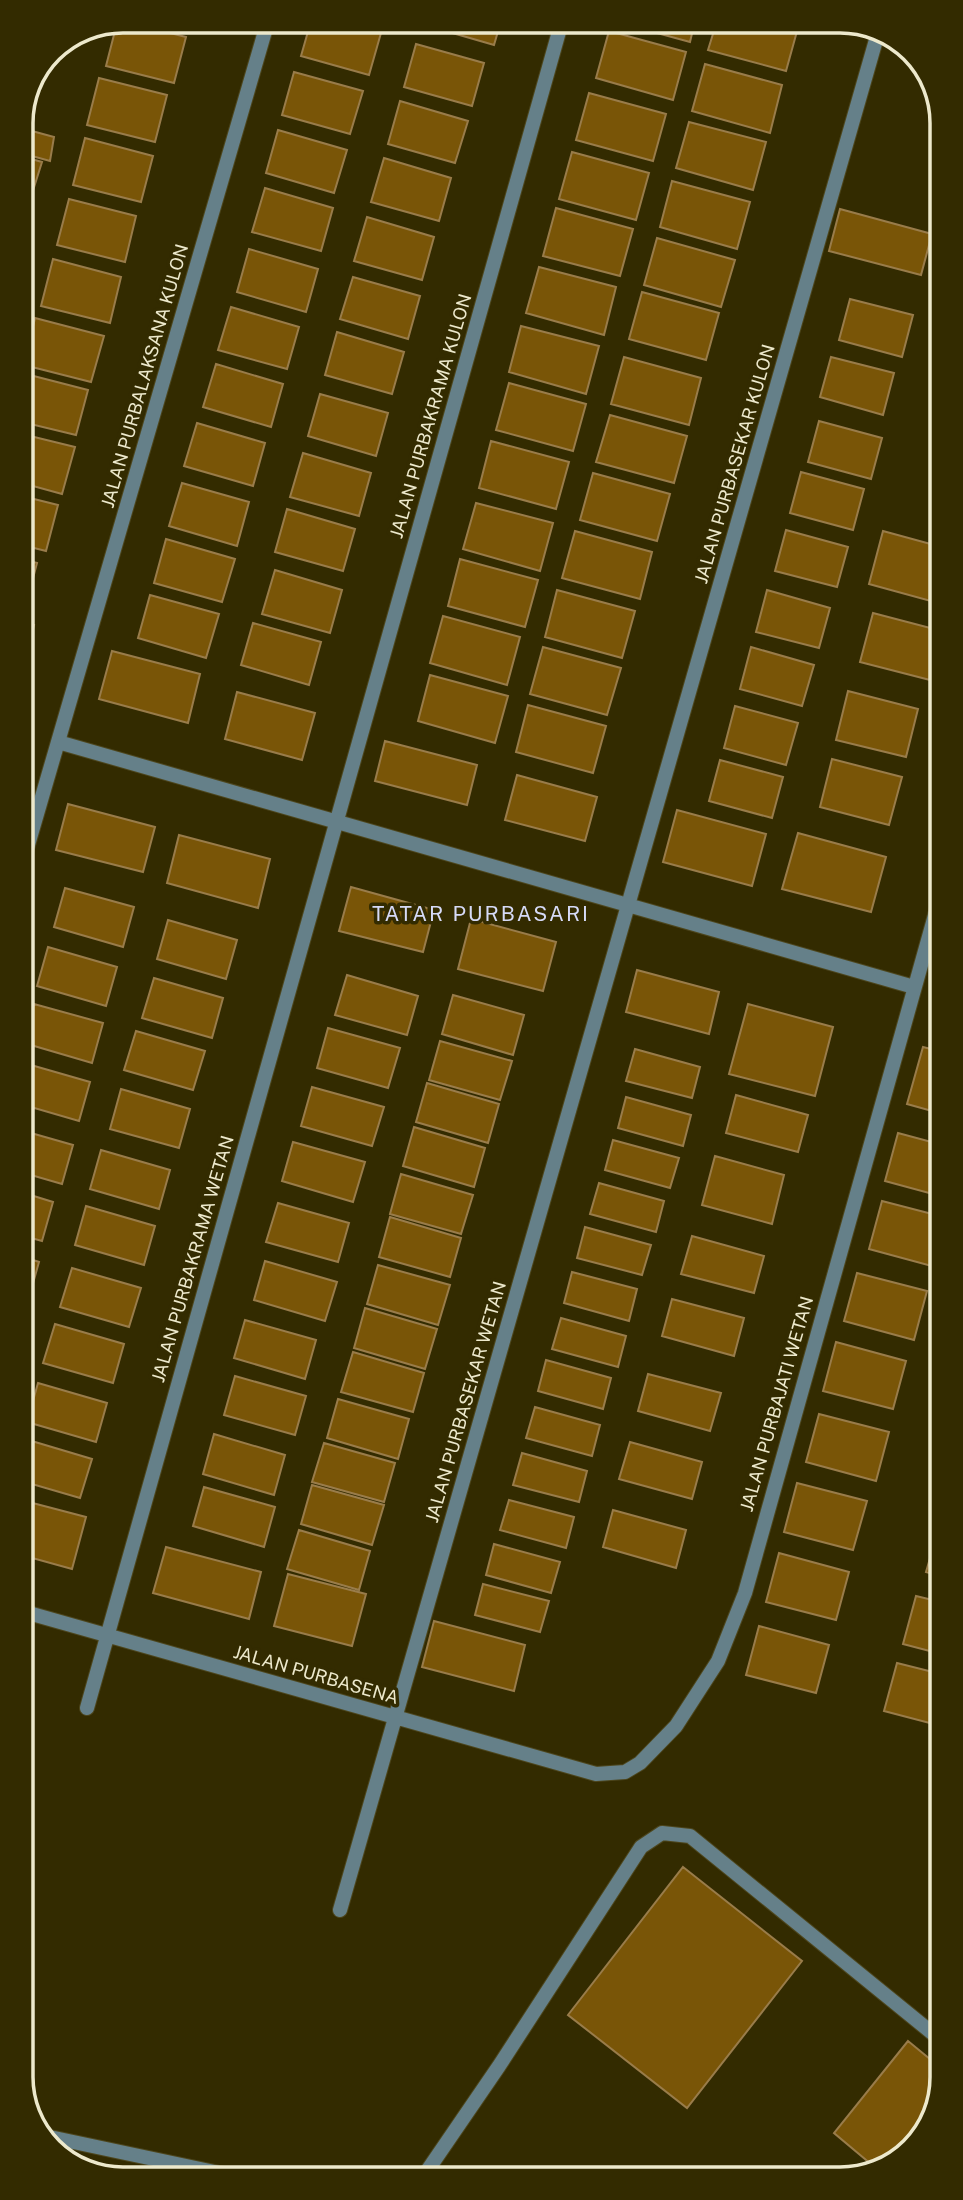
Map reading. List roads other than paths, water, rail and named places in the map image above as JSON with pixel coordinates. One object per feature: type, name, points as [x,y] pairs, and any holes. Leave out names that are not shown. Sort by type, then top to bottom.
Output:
[{"type":"street","name":"JALAN PURBALAKSANA KULON","points":[[33,828],[265,33]]},
{"type":"street","name":"JALAN PURBAKRAMA KULON","points":[[337,821],[559,33]]},
{"type":"street","name":"JALAN PURBASEKAR KULON","points":[[628,905],[876,41]]},
{"type":"street","points":[[58,742],[914,987]]},
{"type":"street","name":"JALAN PURBAKRAMA WETAN","points":[[87,1708],[337,821]]},
{"type":"street","name":"JALAN PURBASEKAR WETAN","points":[[340,1910],[628,905]]},
{"type":"street","name":"JALAN PURBAJATI WETAN","points":[[596,1774],[625,1772],[640,1763],[676,1726],[718,1661],[745,1593],[930,932]]},
{"type":"street","name":"JALAN PURBASENA","points":[[33,1614],[596,1774]]},
{"type":"street","points":[[430,2167],[641,1847],[662,1833],[690,1836],[930,2030]]},
{"type":"street","points":[[58,2139],[191,2167]]},
{"type":"district","name":"TATAR PURBASARI","points":[[481,914]]}]
